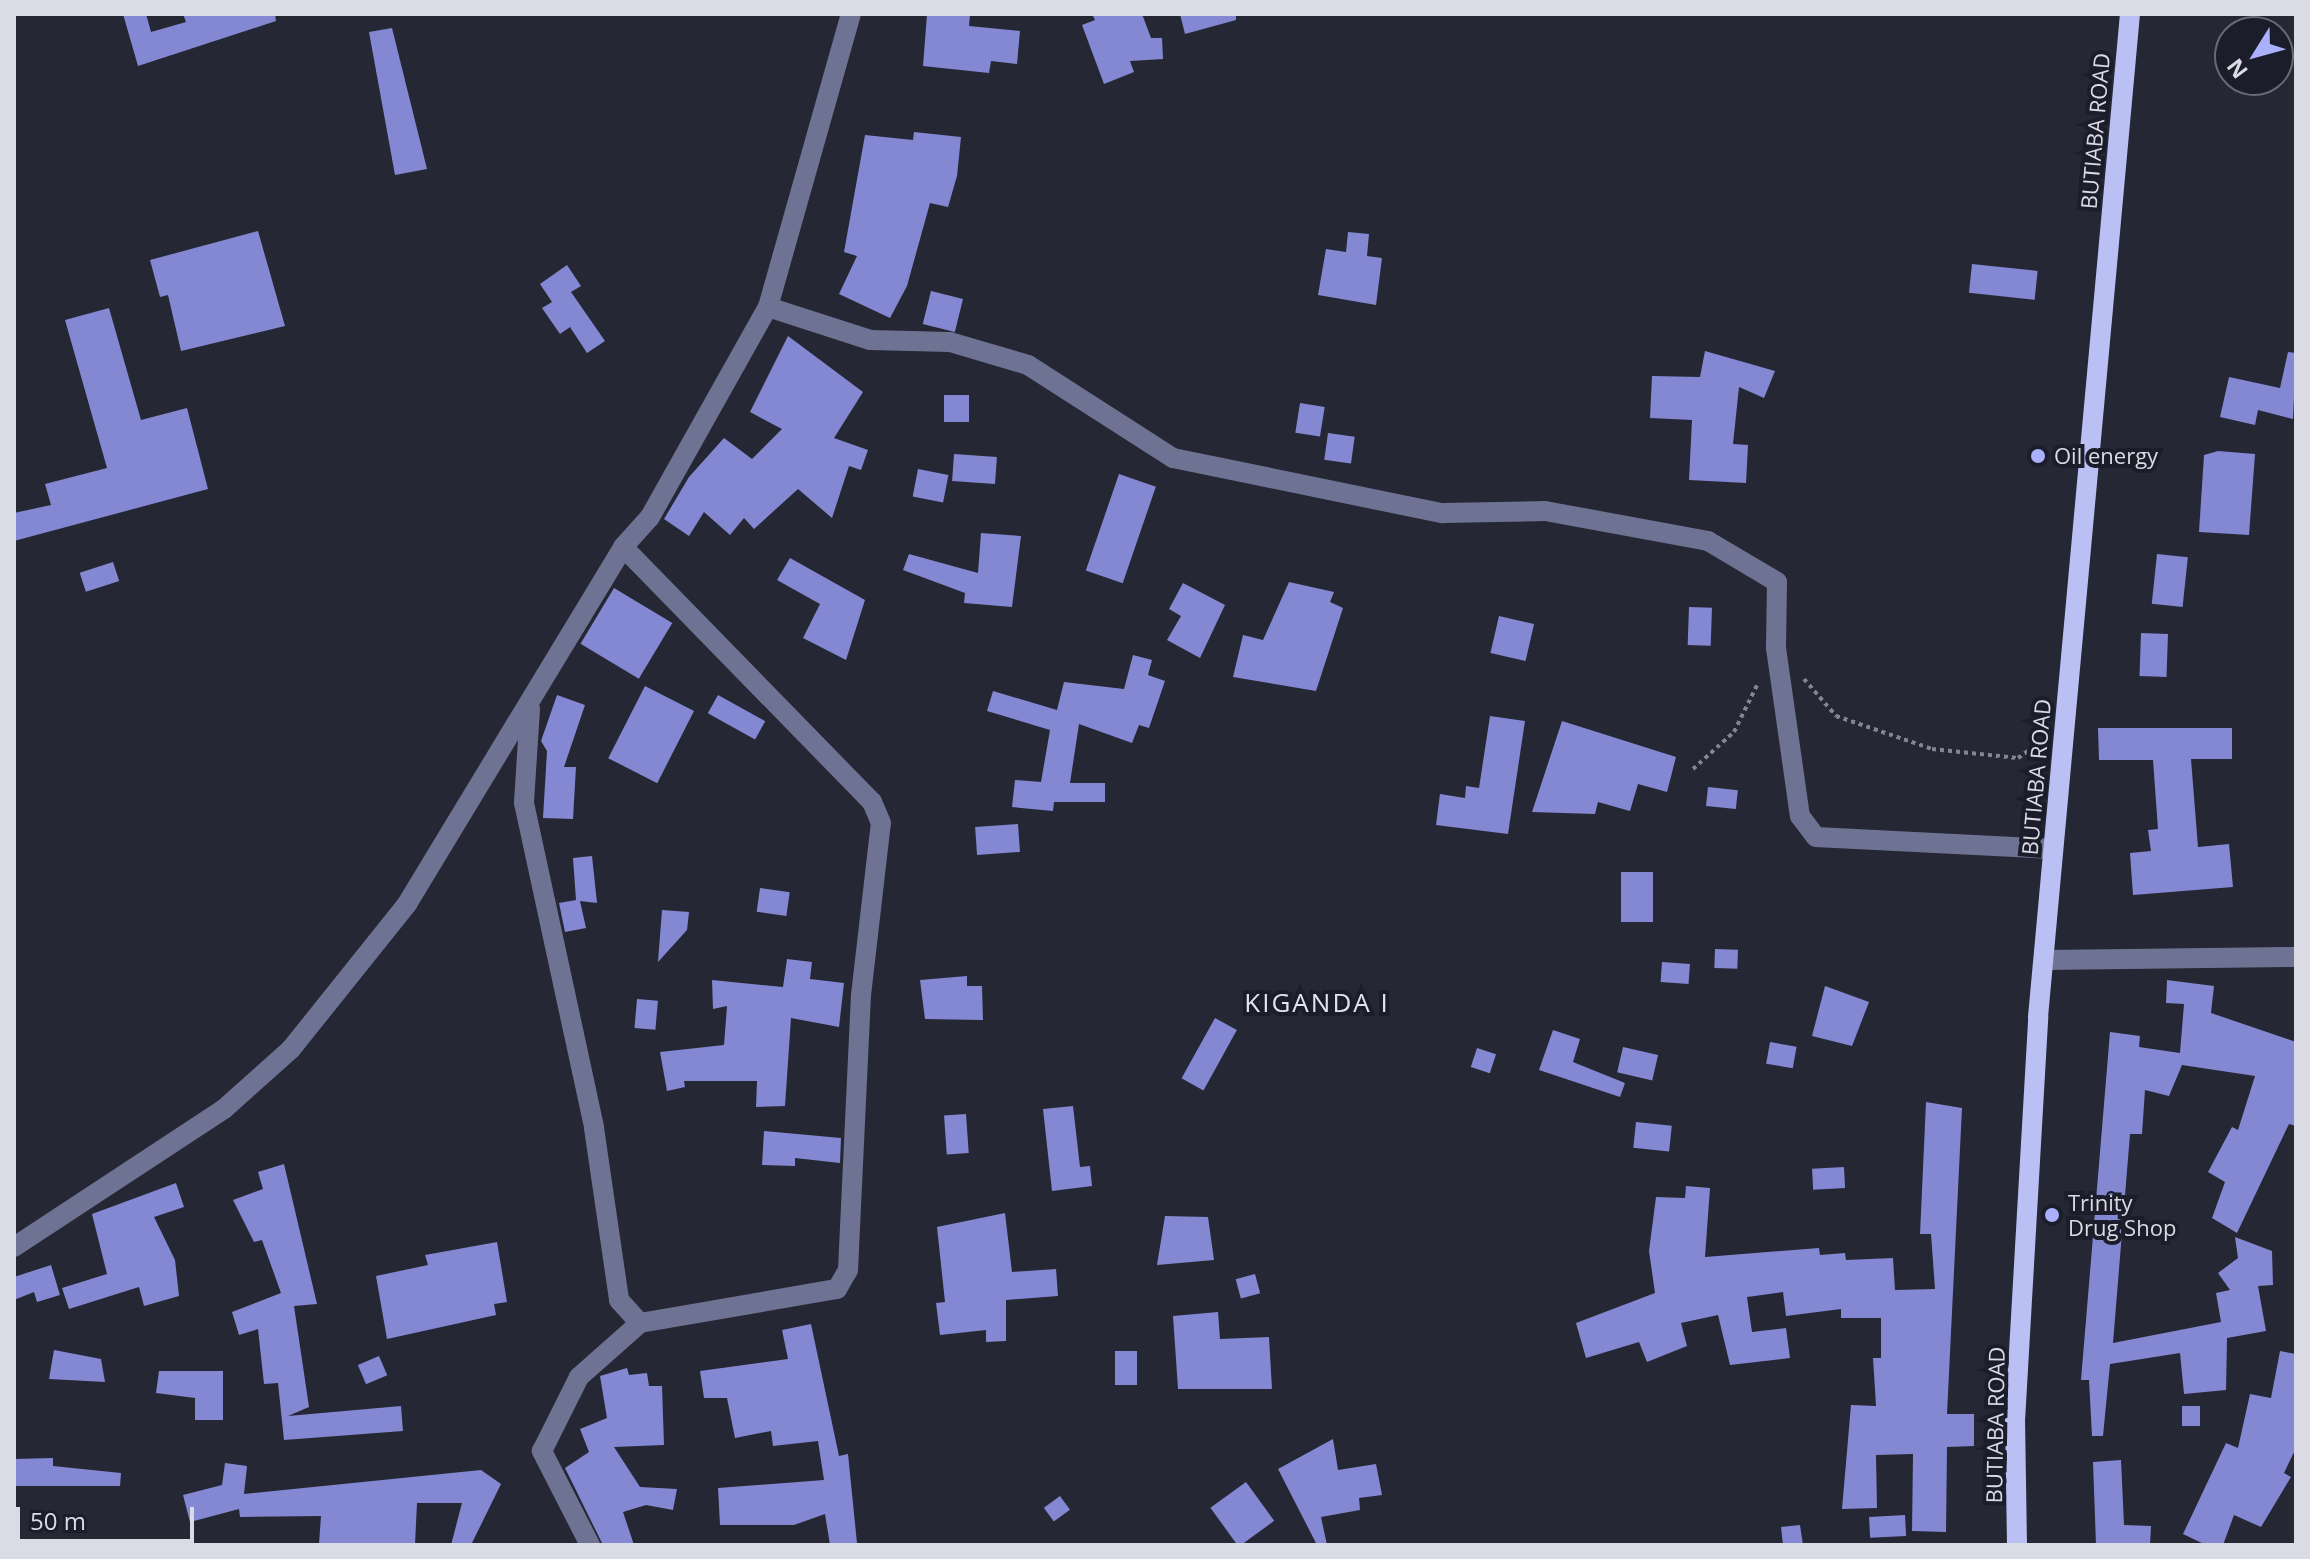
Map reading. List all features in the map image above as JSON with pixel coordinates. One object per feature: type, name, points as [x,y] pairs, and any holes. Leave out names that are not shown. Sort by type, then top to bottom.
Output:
[{"type":"main road","name":"BUTIABA ROAD","points":[[2017,1545],[2015,1421],[2053,849],[2130,14]]},
{"type":"street","points":[[14,1247],[224,1109],[291,1049],[407,904],[530,709],[623,547],[650,517],[768,307],[851,14]]},
{"type":"street","points":[[768,307],[870,340],[950,342],[1028,365],[1173,458],[1442,513],[1545,511],[1708,541],[1777,582],[1776,648],[1800,816],[1816,837],[2053,849]]},
{"type":"street","points":[[590,1545],[542,1451],[579,1377],[640,1323],[823,1297],[848,1270],[861,995],[883,850],[872,802],[623,547]]},
{"type":"street","points":[[530,709],[524,803],[594,1128],[619,1300],[640,1323]]},
{"type":"street","points":[[2045,960],[2296,957]]},
{"type":"path","points":[[1693,769],[1734,732],[1776,648],[1836,716],[1932,749],[2018,758],[2066,723]]},
{"type":"building","points":[[123,14],[146,14],[151,32],[186,22],[183,14],[275,14],[276,21],[138,66]]},
{"type":"building","points":[[927,14],[970,15],[969,26],[1020,31],[1017,64],[991,61],[989,73],[923,66]]},
{"type":"building","points":[[1092,14],[1142,14],[1151,38],[1162,38],[1163,59],[1130,61],[1134,72],[1104,84],[1082,25],[1095,20]]},
{"type":"building","points":[[1180,14],[1236,14],[1236,20],[1185,34]]},
{"type":"building","points":[[392,28],[427,169],[395,175],[369,32]]},
{"type":"building","points":[[914,132],[961,137],[957,176],[948,207],[930,203],[907,286],[890,318],[839,294],[857,256],[844,252],[865,135],[913,140]]},
{"type":"building","points":[[258,231],[285,326],[181,351],[168,295],[160,297],[150,260]]},
{"type":"building","points":[[1348,232],[1369,234],[1367,256],[1382,258],[1376,305],[1318,295],[1326,249],[1346,252]]},
{"type":"building","points":[[1972,264],[2038,271],[2035,300],[1969,293]]},
{"type":"building","points":[[567,265],[581,286],[571,292],[605,341],[587,353],[570,327],[560,334],[542,308],[552,302],[540,284]]},
{"type":"building","points":[[931,291],[963,299],[955,332],[923,324]]},
{"type":"building","points":[[109,308],[141,420],[187,408],[208,489],[14,541],[14,513],[51,505],[45,484],[107,468],[65,320]]},
{"type":"building","points":[[788,336],[863,392],[834,438],[868,450],[861,470],[849,466],[832,518],[798,489],[754,529],[744,518],[730,535],[704,512],[689,536],[664,519],[689,477],[724,438],[752,459],[782,429],[750,412]]},
{"type":"building","points":[[1705,351],[1775,371],[1764,398],[1739,387],[1733,444],[1748,445],[1746,483],[1689,480],[1692,420],[1650,418],[1652,376],[1700,377]]},
{"type":"building","points":[[2288,352],[2296,353],[2293,419],[2258,410],[2255,425],[2220,417],[2229,377],[2280,388]]},
{"type":"building","points":[[944,395],[969,395],[969,422],[944,422]]},
{"type":"building","points":[[1300,403],[1325,407],[1320,437],[1295,433]]},
{"type":"building","points":[[1328,433],[1355,437],[1351,463],[1324,460]]},
{"type":"building","points":[[2218,451],[2255,454],[2249,535],[2199,532],[2204,455]]},
{"type":"building","points":[[954,454],[997,457],[995,484],[952,481]]},
{"type":"building","points":[[918,469],[948,475],[943,502],[913,496]]},
{"type":"building","points":[[1119,474],[1156,487],[1123,583],[1086,570]]},
{"type":"building","points":[[981,533],[1021,536],[1012,607],[964,603],[965,593],[903,570],[909,554],[978,573]]},
{"type":"building","points":[[2157,554],[2188,557],[2183,607],[2152,604]]},
{"type":"building","points":[[790,558],[865,600],[846,660],[803,638],[820,604],[777,580]]},
{"type":"building","points":[[113,562],[119,581],[86,592],[80,573]]},
{"type":"building","points":[[1289,582],[1334,592],[1330,602],[1343,608],[1316,691],[1233,677],[1243,635],[1263,640]]},
{"type":"building","points":[[1183,583],[1225,605],[1200,658],[1167,640],[1181,616],[1169,609]]},
{"type":"building","points":[[614,588],[672,623],[639,679],[581,644]]},
{"type":"building","points":[[1689,607],[1712,608],[1711,646],[1688,645]]},
{"type":"building","points":[[1499,616],[1534,624],[1526,661],[1490,653]]},
{"type":"building","points":[[2141,633],[2168,634],[2166,677],[2139,676]]},
{"type":"building","points":[[1133,655],[1152,660],[1148,675],[1165,681],[1149,728],[1139,725],[1132,743],[1079,724],[1070,783],[1105,783],[1105,802],[1054,802],[1053,811],[1012,807],[1015,780],[1041,782],[1050,730],[987,711],[993,691],[1057,710],[1064,682],[1124,689]]},
{"type":"building","points":[[645,686],[694,711],[657,783],[608,758]]},
{"type":"building","points":[[557,695],[585,705],[564,767],[576,767],[573,819],[543,818],[547,751],[541,741]]},
{"type":"building","points":[[718,695],[765,721],[755,740],[708,713]]},
{"type":"building","points":[[1490,716],[1525,721],[1508,834],[1436,825],[1440,794],[1465,798],[1466,786],[1479,788]]},
{"type":"building","points":[[1562,721],[1676,757],[1667,792],[1638,784],[1630,811],[1598,802],[1595,814],[1532,812]]},
{"type":"building","points":[[2098,728],[2232,728],[2232,759],[2191,759],[2198,847],[2229,844],[2233,887],[2133,895],[2130,853],[2151,851],[2148,830],[2158,829],[2153,760],[2099,760]]},
{"type":"building","points":[[1708,787],[1738,790],[1736,809],[1706,806]]},
{"type":"building","points":[[1018,824],[1020,852],[977,855],[975,827]]},
{"type":"building","points":[[592,856],[597,903],[580,901],[586,928],[565,932],[559,903],[576,900],[573,858]]},
{"type":"building","points":[[1621,872],[1653,872],[1653,922],[1621,922]]},
{"type":"building","points":[[760,888],[790,892],[786,916],[757,912]]},
{"type":"building","points":[[662,910],[689,912],[687,930],[658,962]]},
{"type":"building","points":[[1715,949],[1738,950],[1737,969],[1714,968]]},
{"type":"building","points":[[787,959],[812,962],[810,979],[844,983],[839,1027],[791,1018],[785,1106],[756,1107],[757,1081],[684,1081],[685,1087],[667,1091],[660,1052],[724,1045],[727,1006],[713,1009],[712,980],[783,987]]},
{"type":"building","points":[[1662,962],[1690,964],[1689,984],[1661,982]]},
{"type":"building","points":[[967,976],[967,986],[982,986],[983,1020],[925,1019],[920,980]]},
{"type":"building","points":[[2167,980],[2214,986],[2211,1013],[2296,1042],[2296,1126],[2289,1124],[2237,1233],[2212,1218],[2225,1182],[2208,1172],[2232,1127],[2238,1130],[2255,1076],[2182,1065],[2169,1096],[2145,1090],[2142,1134],[2130,1134],[2113,1343],[2221,1322],[2216,1293],[2230,1290],[2218,1273],[2238,1258],[2235,1237],[2272,1251],[2273,1285],[2258,1286],[2266,1331],[2227,1338],[2226,1390],[2184,1394],[2180,1353],[2110,1364],[2103,1436],[2092,1436],[2089,1380],[2081,1380],[2110,1032],[2140,1036],[2139,1047],[2180,1053],[2184,1004],[2166,1003]]},
{"type":"building","points":[[1825,986],[1869,1002],[1852,1046],[1812,1036]]},
{"type":"building","points":[[637,999],[658,1001],[655,1030],[634,1028]]},
{"type":"building","points":[[1215,1018],[1237,1030],[1203,1090],[1182,1078]]},
{"type":"building","points":[[1553,1030],[1580,1039],[1573,1062],[1625,1083],[1620,1097],[1539,1070]]},
{"type":"building","points":[[1770,1042],[1797,1047],[1793,1068],[1766,1064]]},
{"type":"building","points":[[1623,1047],[1658,1055],[1652,1080],[1617,1072]]},
{"type":"building","points":[[1477,1048],[1496,1054],[1490,1073],[1471,1067]]},
{"type":"building","points":[[1926,1102],[1962,1108],[1947,1414],[1974,1414],[1974,1446],[1947,1447],[1946,1532],[1912,1531],[1913,1454],[1876,1455],[1877,1508],[1842,1509],[1851,1405],[1876,1406],[1873,1358],[1881,1358],[1881,1318],[1841,1318],[1841,1309],[1786,1316],[1783,1292],[1747,1297],[1752,1332],[1786,1328],[1790,1358],[1730,1365],[1718,1315],[1681,1323],[1687,1346],[1647,1362],[1639,1342],[1586,1358],[1576,1323],[1655,1293],[1649,1251],[1656,1197],[1685,1198],[1686,1186],[1710,1188],[1705,1257],[1819,1248],[1820,1255],[1845,1253],[1846,1260],[1893,1258],[1895,1290],[1935,1289],[1931,1234],[1920,1234]]},
{"type":"building","points":[[1073,1106],[1080,1167],[1090,1166],[1092,1186],[1052,1191],[1043,1109]]},
{"type":"building","points":[[966,1114],[969,1153],[947,1154],[944,1116]]},
{"type":"building","points":[[1636,1122],[1672,1126],[1669,1152],[1633,1148]]},
{"type":"building","points":[[764,1131],[841,1138],[840,1163],[795,1158],[795,1166],[762,1165]]},
{"type":"building","points":[[284,1164],[317,1304],[294,1306],[309,1407],[288,1416],[401,1406],[403,1431],[284,1440],[278,1383],[264,1384],[258,1329],[239,1335],[232,1312],[281,1293],[262,1240],[254,1242],[233,1200],[263,1189],[258,1172]]},
{"type":"building","points":[[1844,1167],[1845,1188],[1813,1190],[1812,1169]]},
{"type":"building","points":[[176,1183],[184,1207],[154,1217],[175,1260],[179,1296],[144,1306],[139,1287],[69,1309],[62,1288],[107,1274],[92,1214]]},
{"type":"building","points":[[1005,1213],[1012,1272],[1056,1269],[1058,1296],[1006,1300],[1006,1341],[986,1342],[986,1330],[940,1335],[936,1303],[945,1302],[937,1227]]},
{"type":"building","points":[[1165,1216],[1208,1217],[1214,1260],[1157,1265]]},
{"type":"building","points":[[497,1242],[507,1302],[494,1304],[496,1315],[387,1339],[376,1276],[428,1265],[425,1255]]},
{"type":"building","points":[[51,1265],[60,1295],[37,1302],[34,1292],[14,1300],[14,1277]]},
{"type":"building","points":[[1255,1274],[1260,1293],[1241,1298],[1236,1279]]},
{"type":"building","points":[[1218,1312],[1220,1339],[1269,1337],[1272,1389],[1178,1389],[1173,1316]]},
{"type":"building","points":[[811,1324],[839,1456],[848,1454],[857,1543],[830,1545],[825,1514],[794,1525],[720,1525],[718,1488],[824,1480],[818,1441],[773,1446],[771,1431],[735,1438],[727,1398],[704,1398],[700,1371],[788,1359],[782,1330]]},
{"type":"building","points":[[54,1350],[101,1359],[105,1382],[49,1379]]},
{"type":"building","points":[[1115,1351],[1137,1351],[1137,1385],[1115,1385]]},
{"type":"building","points":[[2280,1351],[2296,1354],[2296,1448],[2284,1473],[2291,1477],[2261,1527],[2234,1515],[2223,1545],[2206,1545],[2183,1534],[2226,1443],[2238,1448],[2250,1394],[2271,1398]]},
{"type":"building","points":[[379,1356],[387,1375],[366,1384],[358,1365]]},
{"type":"building","points":[[627,1368],[629,1375],[647,1373],[649,1386],[662,1386],[664,1445],[614,1447],[640,1487],[677,1489],[673,1510],[646,1505],[623,1512],[634,1545],[603,1545],[565,1468],[589,1452],[580,1429],[607,1418],[600,1376]]},
{"type":"building","points":[[159,1371],[223,1371],[223,1420],[195,1420],[195,1398],[156,1393]]},
{"type":"building","points":[[2182,1406],[2200,1406],[2200,1426],[2182,1426]]},
{"type":"building","points":[[1333,1439],[1338,1470],[1376,1464],[1382,1495],[1359,1498],[1360,1510],[1321,1517],[1327,1545],[1317,1545],[1278,1469]]},
{"type":"building","points":[[53,1458],[53,1466],[121,1473],[120,1486],[14,1486],[14,1459]]},
{"type":"building","points":[[2121,1460],[2124,1525],[2151,1526],[2150,1545],[2096,1545],[2093,1462]]},
{"type":"building","points":[[225,1463],[247,1466],[244,1494],[481,1470],[501,1484],[471,1545],[451,1545],[462,1503],[417,1503],[415,1545],[332,1545],[319,1544],[321,1516],[240,1517],[239,1509],[190,1522],[183,1495],[222,1485]]},
{"type":"building","points":[[1246,1482],[1274,1521],[1237,1545],[1210,1508]]},
{"type":"building","points":[[1060,1496],[1070,1510],[1054,1522],[1044,1508]]},
{"type":"building","points":[[1905,1515],[1906,1536],[1870,1538],[1869,1517]]},
{"type":"building","points":[[1800,1525],[1803,1545],[1783,1545],[1781,1527]]},
{"type":"place","name":"Oil energy","points":[[2038,456]]},
{"type":"place","name":"Trinity Drug Shop","points":[[2052,1215]]},
{"type":"district","name":"KIGANDA I","points":[[1317,1003]]}]
